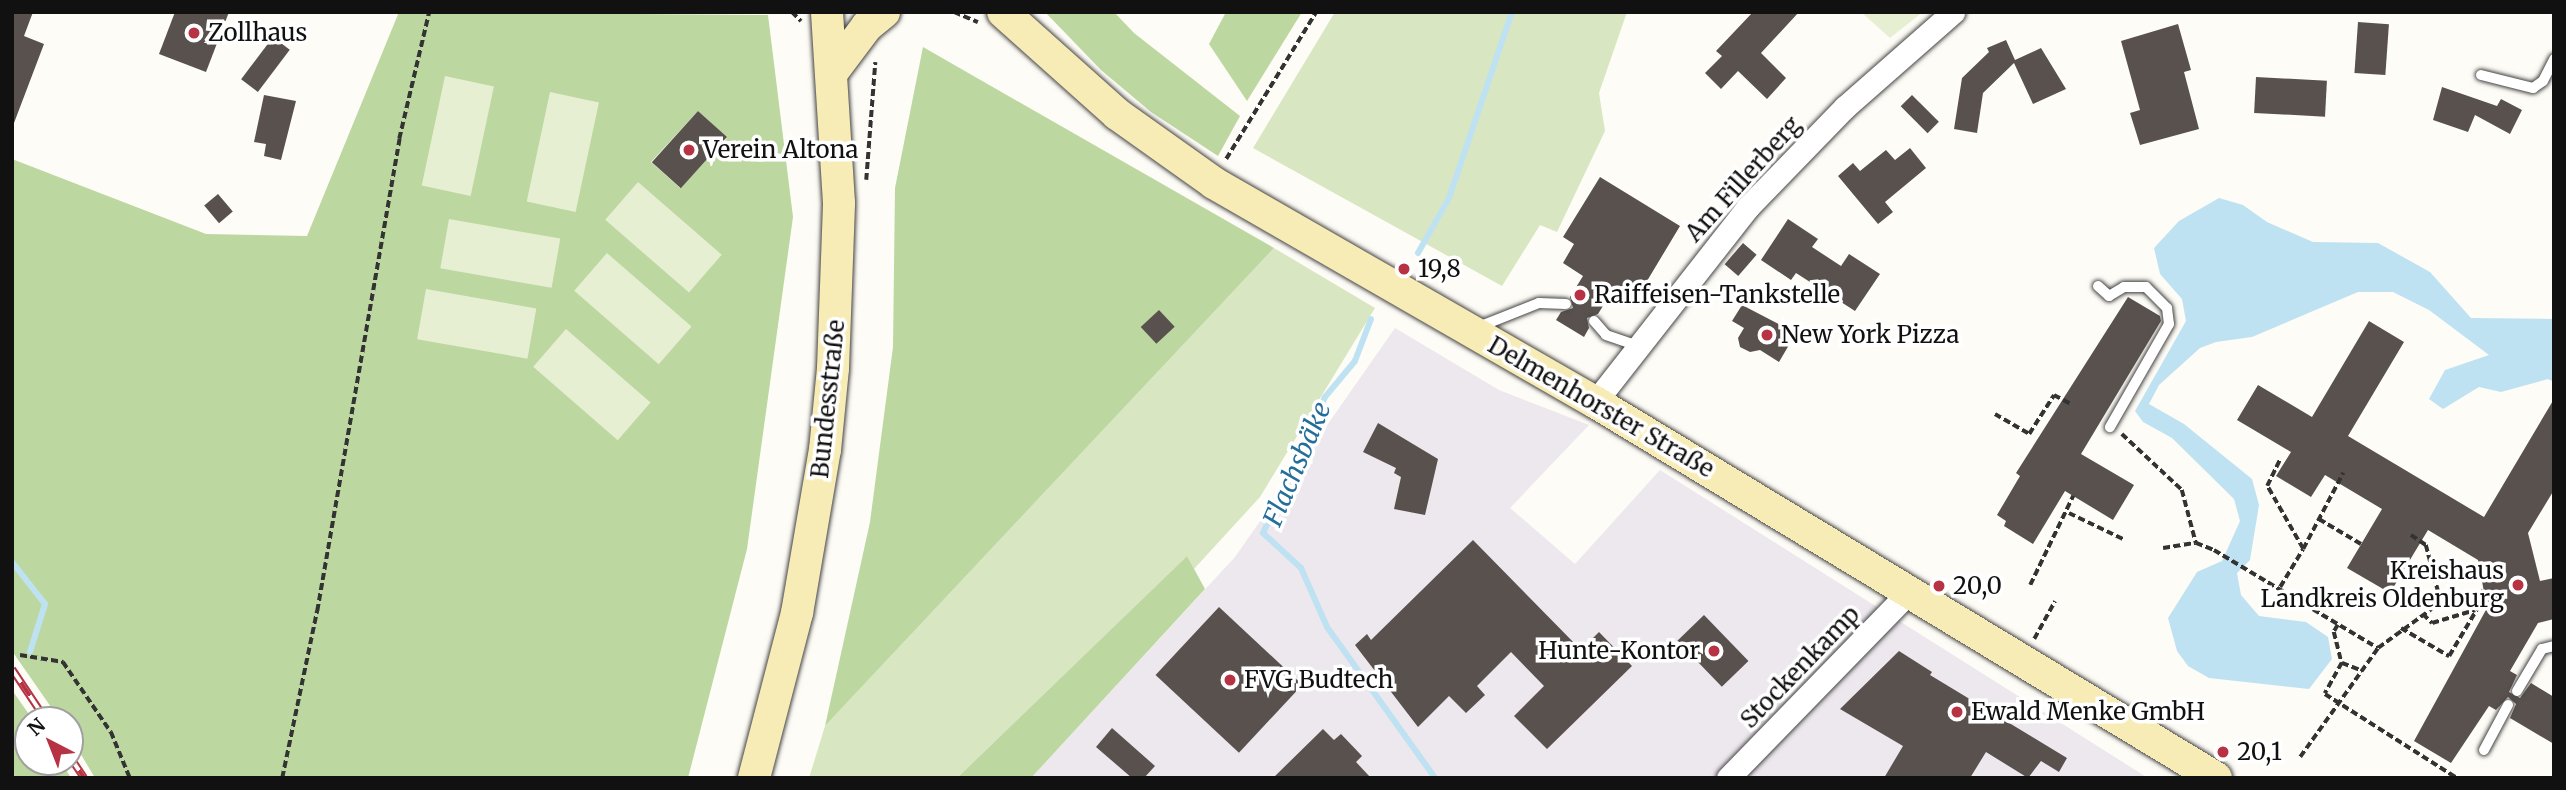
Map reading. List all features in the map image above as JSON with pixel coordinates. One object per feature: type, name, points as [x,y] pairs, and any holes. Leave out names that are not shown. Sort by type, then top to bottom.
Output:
[{"type":"main road","name":"Bundesstraße","points":[[754,778],[797,613],[825,450],[838,286],[834,70],[827,12]]},
{"type":"main road","points":[[834,70],[867,26],[884,12]]},
{"type":"main road","name":"Delmenhorster Straße","points":[[1003,12],[1116,114],[1214,183],[1595,402],[2216,778]]},
{"type":"street","name":"Am Fillerberg","points":[[1595,402],[1748,207],[1845,107],[1954,12]]},
{"type":"street","name":"Stockenkamp","points":[[1728,778],[1909,592]]},
{"type":"lane","points":[[2481,75],[2533,88],[2543,81],[2554,58]]},
{"type":"lane","points":[[2098,286],[2109,296],[2124,287],[2146,287],[2167,308],[2169,324],[2110,427]]},
{"type":"lane","points":[[1469,330],[1539,303],[1566,304]]},
{"type":"lane","points":[[1594,321],[1606,335],[1638,346]]},
{"type":"lane","points":[[2517,691],[2542,649],[2554,646]]},
{"type":"lane","points":[[2484,750],[2508,705]]},
{"type":"path","points":[[282,778],[317,611],[399,139],[429,12]]},
{"type":"path","points":[[1214,183],[1316,12]]},
{"type":"path","points":[[1995,414],[2029,434],[2054,395],[2071,404]]},
{"type":"path","points":[[2110,427],[2135,442],[2182,489],[2196,544]]},
{"type":"path","points":[[2280,459],[2267,486],[2303,549]]},
{"type":"path","points":[[2280,587],[2343,473]]},
{"type":"path","points":[[2029,586],[2068,512],[2073,496]]},
{"type":"path","points":[[2068,512],[2123,539]]},
{"type":"path","points":[[2319,519],[2361,544]]},
{"type":"path","points":[[2411,535],[2426,545],[2441,602]]},
{"type":"path","points":[[2163,548],[2196,544],[2214,550],[2378,648]]},
{"type":"path","points":[[2300,757],[2340,706],[2378,648],[2401,628],[2441,602],[2483,591]]},
{"type":"path","points":[[2401,628],[2449,656],[2477,609],[2474,593]]},
{"type":"path","points":[[2023,659],[2055,601]]},
{"type":"path","points":[[2423,614],[2432,622],[2477,609]]},
{"type":"path","points":[[2339,624],[2334,632],[2342,663],[2325,694],[2457,778]]},
{"type":"path","points":[[20,654],[63,662],[111,732],[130,778]]},
{"type":"path","points":[[2342,663],[2363,671]]},
{"type":"shaded area","points":[[1395,328],[1499,390],[1589,425],[1510,508],[1575,564],[1660,470],[2148,778],[1031,778],[1235,557]]},
{"type":"green space","points":[[399,12],[768,15],[793,217],[747,549],[688,778],[95,778],[84,760],[84,706],[50,706],[12,651],[12,159],[206,234],[307,236]],"holes":[[[698,111],[727,138],[680,188],[651,162]]]},
{"type":"green space","points":[[1045,12],[1114,12],[1134,33],[1240,116],[1218,156],[1151,112],[1101,70]]},
{"type":"green space","points":[[1226,12],[1302,12],[1247,101],[1209,44]]},
{"type":"green space","points":[[1335,12],[1627,12],[1599,93],[1605,131],[1557,232],[1540,225],[1502,286],[1253,148]]},
{"type":"green space","points":[[1861,12],[1923,12],[1890,38]]},
{"type":"green space","points":[[923,47],[1274,248],[825,726],[870,522],[893,347],[895,188]]},
{"type":"green space","points":[[445,76],[494,86],[471,196],[422,186]]},
{"type":"green space","points":[[550,92],[599,102],[576,212],[527,202]]},
{"type":"green space","points":[[638,182],[722,255],[689,293],[605,220]]},
{"type":"green space","points":[[449,219],[560,239],[552,288],[440,268]]},
{"type":"green space","points":[[1274,248],[1375,308],[1260,497],[1194,569],[1187,556],[957,778],[809,778],[825,726]]},
{"type":"green space","points":[[607,253],[692,326],[659,364],[574,291]]},
{"type":"green space","points":[[426,289],[536,308],[527,359],[417,339]]},
{"type":"green space","points":[[566,329],[651,402],[618,440],[533,367]]},
{"type":"green space","points":[[1187,556],[1205,589],[1031,778],[957,778]]},
{"type":"green space","points":[[12,690],[23,706],[14,706],[14,776],[71,778],[12,778]]},
{"type":"water","points":[[2219,198],[2243,205],[2267,222],[2313,242],[2378,243],[2430,272],[2471,318],[2554,319],[2554,382],[2548,379],[2501,392],[2479,387],[2443,409],[2429,399],[2445,370],[2489,355],[2429,310],[2393,292],[2358,292],[2252,337],[2216,342],[2200,348],[2159,385],[2149,404],[2184,424],[2252,479],[2259,505],[2250,560],[2237,573],[2241,595],[2259,616],[2306,622],[2328,637],[2332,659],[2309,689],[2209,678],[2188,666],[2177,651],[2168,618],[2197,572],[2222,561],[2240,521],[2234,499],[2172,438],[2143,422],[2135,411],[2186,321],[2182,299],[2160,274],[2154,248],[2179,221]]},
{"type":"building","points":[[12,12],[33,12],[24,36],[44,44],[14,123]]},
{"type":"building","name":"Zollhaus","points":[[175,12],[229,12],[206,72],[159,54]]},
{"type":"building","points":[[1753,12],[1799,12],[1761,53],[1786,78],[1767,99],[1738,71],[1721,89],[1705,73],[1722,56],[1716,51]]},
{"type":"building","points":[[2358,22],[2389,24],[2385,75],[2354,73]]},
{"type":"building","points":[[2178,24],[2191,70],[2184,72],[2199,129],[2140,145],[2130,113],[2140,110],[2121,41]]},
{"type":"building","points":[[273,37],[290,50],[258,92],[241,79]]},
{"type":"building","points":[[2006,40],[2015,60],[2041,48],[2066,89],[2033,104],[2014,63],[1983,93],[1977,133],[1954,129],[1962,78],[1989,52],[1987,48]]},
{"type":"building","points":[[2256,77],[2327,81],[2325,117],[2254,113]]},
{"type":"building","points":[[2442,87],[2497,106],[2501,99],[2522,110],[2510,134],[2475,115],[2468,132],[2433,120]]},
{"type":"building","points":[[264,95],[296,101],[281,160],[264,156],[266,144],[254,142]]},
{"type":"building","points":[[1912,95],[1939,122],[1928,133],[1901,106]]},
{"type":"building","name":"Verein Altona","points":[[698,111],[727,137],[681,188],[652,162]]},
{"type":"building","points":[[1910,148],[1926,168],[1885,202],[1893,212],[1878,224],[1838,176],[1853,163],[1860,171],[1886,150],[1895,160]]},
{"type":"building","points":[[1600,177],[1680,226],[1632,306],[1611,293],[1598,314],[1587,318],[1589,328],[1584,337],[1556,320],[1561,312],[1573,308],[1570,297],[1583,276],[1563,263],[1574,244],[1563,237]]},
{"type":"building","points":[[218,194],[233,212],[219,223],[204,206]]},
{"type":"building","points":[[1788,219],[1818,239],[1812,247],[1841,266],[1849,254],[1880,274],[1855,311],[1796,273],[1791,280],[1761,260]]},
{"type":"building","points":[[1743,243],[1757,255],[1738,276],[1725,264]]},
{"type":"building","points":[[2128,297],[2160,316],[2161,321],[2081,454],[2134,485],[2113,520],[2065,491],[2033,544],[2004,526],[2006,521],[1997,515],[2020,476],[2016,473]]},
{"type":"building","name":"New York Pizza","points":[[1742,305],[1796,333],[1779,362],[1760,350],[1750,352],[1740,347],[1738,338],[1744,328],[1732,321]]},
{"type":"building","points":[[1159,310],[1175,327],[1156,344],[1141,327]]},
{"type":"building","name":"Kreishaus Landkreis Oldenburg","points":[[2369,321],[2404,342],[2348,436],[2484,517],[2554,399],[2554,490],[2528,533],[2540,581],[2554,578],[2554,619],[2538,623],[2510,671],[2517,675],[2509,692],[2520,698],[2531,683],[2554,697],[2554,744],[2510,718],[2516,704],[2508,697],[2496,710],[2489,706],[2451,763],[2414,741],[2487,608],[2478,560],[2428,530],[2390,593],[2347,568],[2382,509],[2325,475],[2311,497],[2276,476],[2291,452],[2237,420],[2258,385],[2312,417]]},
{"type":"building","points":[[1378,423],[1438,459],[1425,515],[1394,509],[1401,477],[1394,473],[1396,468],[1363,452]]},
{"type":"building","points":[[1473,540],[1581,650],[1599,632],[1632,666],[1547,749],[1514,716],[1544,686],[1511,652],[1477,686],[1485,695],[1466,713],[1449,696],[1418,727],[1355,645],[1367,634],[1371,640]]},
{"type":"building","name":"FVG Budtech","points":[[1219,607],[1302,685],[1239,753],[1156,675]]},
{"type":"building","name":"Hunte-Kontor","points":[[1704,615],[1748,661],[1722,687],[1677,641]]},
{"type":"building","name":"Ewald Menke GmbH","points":[[1899,651],[1932,672],[1930,675],[2067,758],[2059,772],[2041,761],[2028,778],[1986,752],[1970,778],[1884,778],[1903,746],[1840,709]]},
{"type":"building","points":[[1112,728],[1155,766],[1144,778],[1132,778],[1096,747]]},
{"type":"building","points":[[1323,729],[1334,740],[1341,734],[1362,756],[1356,762],[1371,778],[1273,778]]},
{"type":"waterway","name":"Flachsbäke","points":[[1418,253],[1449,198],[1512,12]]},
{"type":"waterway","name":"Flachsbäke","points":[[1371,319],[1355,361],[1325,397],[1263,533],[1301,568],[1327,627],[1435,778]]},
{"type":"waterway","points":[[12,562],[45,604],[30,652]]},
{"type":"railway","points":[[12,669],[37,706]]},
{"type":"place","name":"Zollhaus","points":[[194,33]]},
{"type":"place","name":"Verein Altona","points":[[689,150]]},
{"type":"place","name":"19,8","points":[[1404,269]]},
{"type":"place","name":"Raiffeisen-Tankstelle","points":[[1580,295]]},
{"type":"place","name":"New York Pizza","points":[[1767,335]]},
{"type":"place","name":"Kreishaus Landkreis Oldenburg","points":[[2518,585]]},
{"type":"place","name":"20,0","points":[[1939,586]]},
{"type":"place","name":"Hunte-Kontor","points":[[1714,651]]},
{"type":"place","name":"FVG Budtech","points":[[1230,680]]},
{"type":"place","name":"Ewald Menke GmbH","points":[[1957,712]]},
{"type":"place","name":"20,1","points":[[2223,752]]}]
